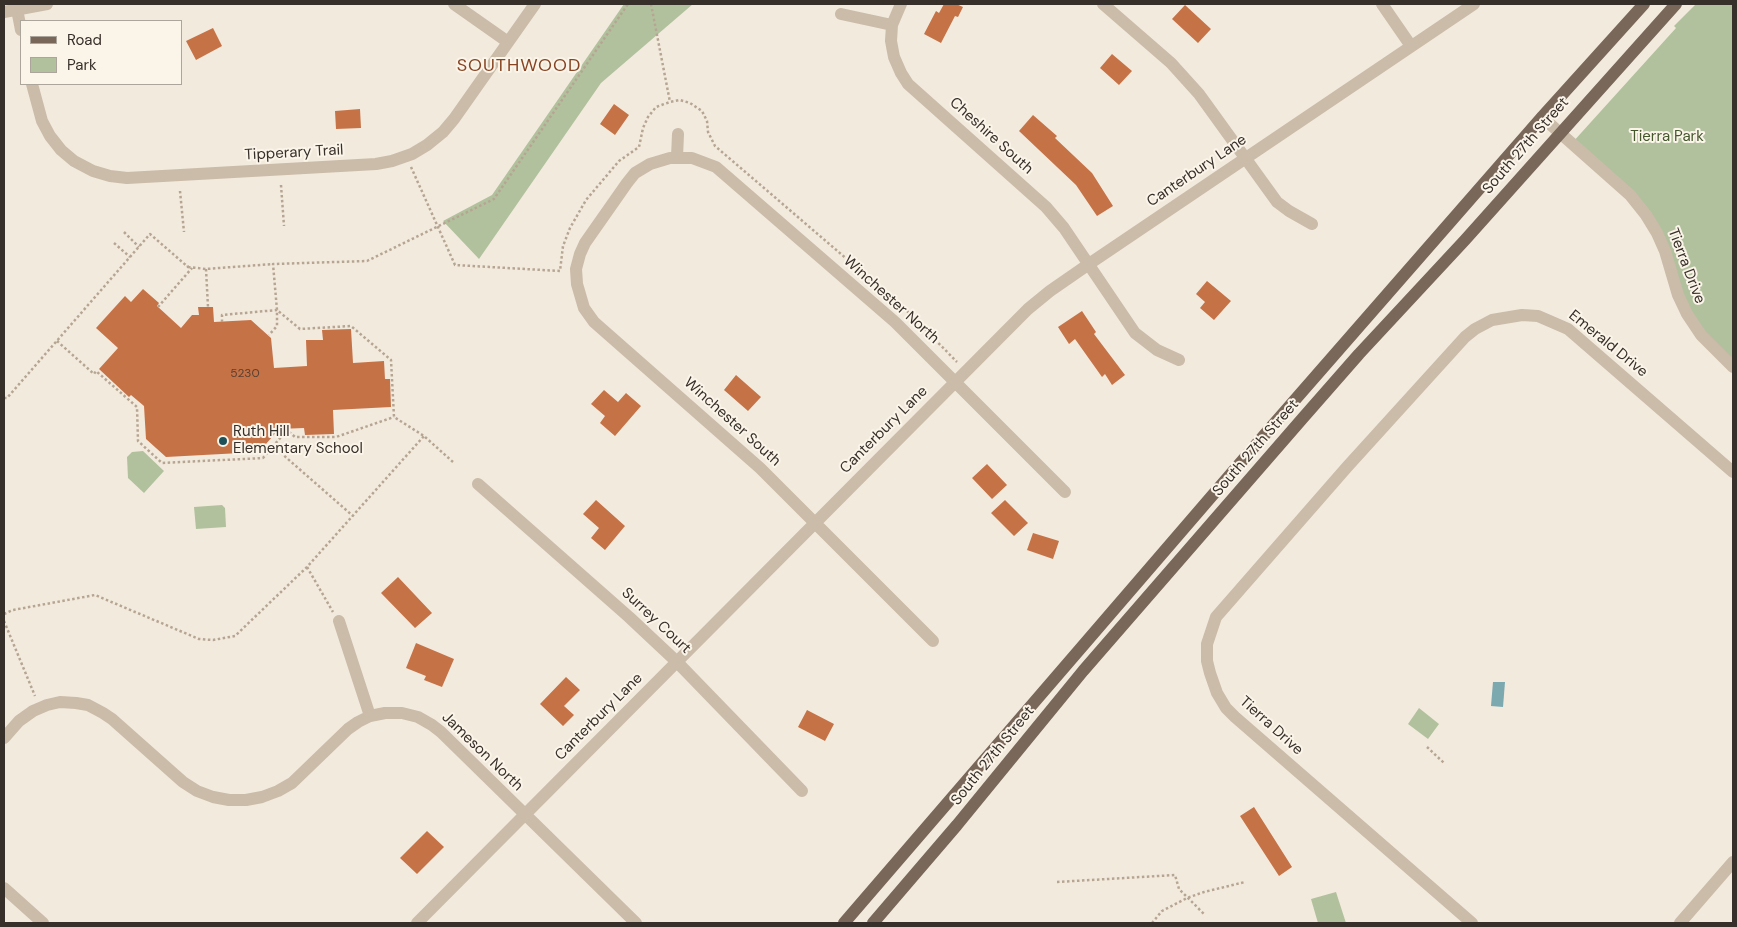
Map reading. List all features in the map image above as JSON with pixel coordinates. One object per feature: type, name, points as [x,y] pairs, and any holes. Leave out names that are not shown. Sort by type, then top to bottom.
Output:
[{"type":"main road","name":"South 27th Street","points":[[844,923],[1273,425],[1542,117],[1644,4]]},
{"type":"main road","name":"South 27th Street","points":[[873,923],[1084,671],[1296,426],[1676,4]]},
{"type":"street","points":[[4,12],[17,7],[47,4]]},
{"type":"street","points":[[454,4],[508,42]]},
{"type":"street","name":"Tipperary Trail","points":[[32,85],[42,121],[50,136],[61,150],[74,161],[93,171],[110,176],[127,178],[376,164],[412,154],[443,132],[454,120],[535,4]]},
{"type":"street","name":"Cheshire South","points":[[901,4],[892,25],[891,41],[894,58],[908,84],[1046,206],[1064,228],[1136,333],[1156,350],[1179,360]]},
{"type":"street","points":[[1102,4],[1176,69],[1199,94],[1277,202],[1288,211],[1312,224]]},
{"type":"street","points":[[1382,4],[1411,46]]},
{"type":"street","name":"Canterbury Lane","points":[[417,923],[1028,309],[1089,264],[1411,46],[1436,35],[1474,4]]},
{"type":"street","points":[[17,7],[20,24]]},
{"type":"street","points":[[841,14],[892,25]]},
{"type":"street","name":"Tierra Drive","points":[[1542,117],[1630,195],[1646,215],[1657,232],[1665,251],[1678,295],[1687,314],[1701,335],[1733,367]]},
{"type":"street","points":[[677,157],[678,134]]},
{"type":"street","name":"Winchester North","points":[[608,209],[626,183],[636,173],[650,164],[662,160],[677,157],[692,158],[704,162],[724,174],[895,322],[1065,492]]},
{"type":"street","name":"Winchester South","points":[[608,209],[585,242],[576,269],[577,284],[584,308],[594,322],[760,468],[933,641]]},
{"type":"street","name":"Emerald Drive","points":[[1347,467],[1465,337],[1492,320],[1522,315],[1538,316],[1568,329],[1733,472]]},
{"type":"street","name":"Tierra Drive","points":[[1347,467],[1216,617],[1207,644],[1210,673],[1217,693],[1235,717],[1472,923]]},
{"type":"street","name":"Surrey Court","points":[[478,484],[629,617],[677,662],[802,790]]},
{"type":"street","points":[[338,621],[370,716]]},
{"type":"street","name":"Jameson North","points":[[4,738],[19,721],[40,708],[60,702],[88,706],[103,713],[183,782],[197,791],[229,800],[246,800],[262,797],[292,783],[348,729],[370,716],[385,713],[402,713],[418,717],[432,725],[636,923]]},
{"type":"street","points":[[1680,923],[1733,862]]},
{"type":"street","points":[[4,888],[43,923]]},
{"type":"path","points":[[4,398],[7,398],[150,234],[188,267],[192,268],[206,269],[273,264],[367,261],[494,199],[628,4]]},
{"type":"path","points":[[651,4],[670,102]]},
{"type":"path","points":[[411,167],[455,265],[560,271],[563,246],[570,228],[586,200],[619,161],[639,147],[648,116],[656,107],[670,102],[680,100],[690,103],[702,111],[707,121],[708,132],[715,146],[904,308],[958,363]]},
{"type":"path","points":[[281,185],[284,226]]},
{"type":"path","points":[[180,191],[184,232]]},
{"type":"path","points":[[124,232],[140,247]]},
{"type":"path","points":[[114,243],[130,257]]},
{"type":"path","points":[[286,258],[287,264]]},
{"type":"path","points":[[187,263],[188,267]]},
{"type":"path","points":[[268,335],[278,326],[273,264]]},
{"type":"path","points":[[158,307],[192,268]]},
{"type":"path","points":[[206,269],[208,307]]},
{"type":"path","points":[[222,322],[222,315],[278,310],[300,329],[351,326],[391,360],[394,417]]},
{"type":"path","points":[[56,341],[94,374],[96,371],[137,407],[138,441],[162,463],[263,458],[287,430],[295,437],[336,436],[394,417]]},
{"type":"path","points":[[394,417],[424,436],[453,462]]},
{"type":"path","points":[[4,614],[13,610],[95,595],[199,639],[213,640],[235,636],[308,567],[424,436]]},
{"type":"path","points":[[273,446],[353,516]]},
{"type":"path","points":[[308,567],[338,621]]},
{"type":"path","points":[[4,621],[40,708]]},
{"type":"path","points":[[1427,747],[1444,763]]},
{"type":"path","points":[[1057,882],[1175,875],[1179,889],[1204,914]]},
{"type":"path","points":[[1152,923],[1162,911],[1187,898],[1245,882]]},
{"type":"green space","points":[[624,4],[693,4],[601,83],[479,259],[443,221],[492,195]]},
{"type":"green space","name":"Tierra Park","points":[[1696,4],[1733,4],[1733,367],[1701,335],[1646,215],[1572,143],[1676,28],[1674,26]]},
{"type":"green space","points":[[143,451],[164,471],[144,493],[128,478],[127,457],[132,452]]},
{"type":"green space","points":[[222,505],[225,508],[226,527],[196,529],[194,507]]},
{"type":"green space","points":[[1419,708],[1439,724],[1428,739],[1408,724]]},
{"type":"green space","points":[[1336,892],[1346,923],[1318,923],[1311,899]]},
{"type":"water","points":[[1493,682],[1505,682],[1503,707],[1491,706]]},
{"type":"building","points":[[944,4],[956,4],[963,7],[958,17],[955,16],[941,43],[924,34],[936,11],[939,13]]},
{"type":"building","points":[[1185,5],[1211,29],[1198,43],[1172,19]]},
{"type":"building","points":[[213,28],[222,46],[196,60],[186,41]]},
{"type":"building","points":[[1112,54],[1132,71],[1119,85],[1100,68]]},
{"type":"building","points":[[614,104],[629,115],[615,135],[600,124]]},
{"type":"building","points":[[360,109],[361,128],[336,129],[335,111]]},
{"type":"building","points":[[1033,115],[1057,136],[1055,138],[1092,173],[1113,206],[1097,216],[1076,185],[1019,131]]},
{"type":"building","points":[[1207,281],[1231,301],[1214,320],[1200,308],[1205,302],[1196,294]]},
{"type":"building","name":"Ruth Hill Elementary School","points":[[143,289],[159,303],[157,306],[181,328],[192,315],[199,315],[198,307],[213,307],[214,322],[251,320],[271,338],[274,368],[307,366],[306,340],[323,340],[322,330],[351,329],[353,363],[384,361],[385,379],[390,379],[391,407],[333,410],[334,434],[305,435],[304,428],[279,429],[259,452],[166,457],[146,439],[144,406],[131,395],[129,397],[99,369],[118,348],[96,328],[125,296],[131,302]]},
{"type":"building","points":[[1082,311],[1096,332],[1094,334],[1125,375],[1112,385],[1105,374],[1102,377],[1075,339],[1069,344],[1058,327]]},
{"type":"building","points":[[736,375],[761,397],[748,411],[724,390]]},
{"type":"building","points":[[604,390],[618,402],[626,393],[641,406],[615,436],[600,423],[605,416],[591,404]]},
{"type":"building","points":[[987,464],[1007,485],[992,499],[972,478]]},
{"type":"building","points":[[596,500],[625,526],[605,550],[591,538],[599,528],[583,514]]},
{"type":"building","points":[[1005,500],[1028,523],[1014,536],[991,513]]},
{"type":"building","points":[[1033,533],[1059,541],[1053,559],[1027,550]]},
{"type":"building","points":[[398,577],[432,613],[415,628],[381,593]]},
{"type":"building","points":[[416,643],[454,659],[442,687],[424,680],[426,676],[406,668]]},
{"type":"building","points":[[566,677],[580,690],[564,706],[574,715],[563,726],[540,704]]},
{"type":"building","points":[[807,710],[834,724],[825,741],[798,727]]},
{"type":"building","points":[[1254,807],[1292,867],[1279,876],[1240,816]]},
{"type":"building","points":[[427,831],[444,847],[417,874],[400,858]]},
{"type":"place","name":"Ruth Hill Elementary School","points":[[223,441]]},
{"type":"district","name":"SOUTHWOOD","points":[[519,66]]}]
